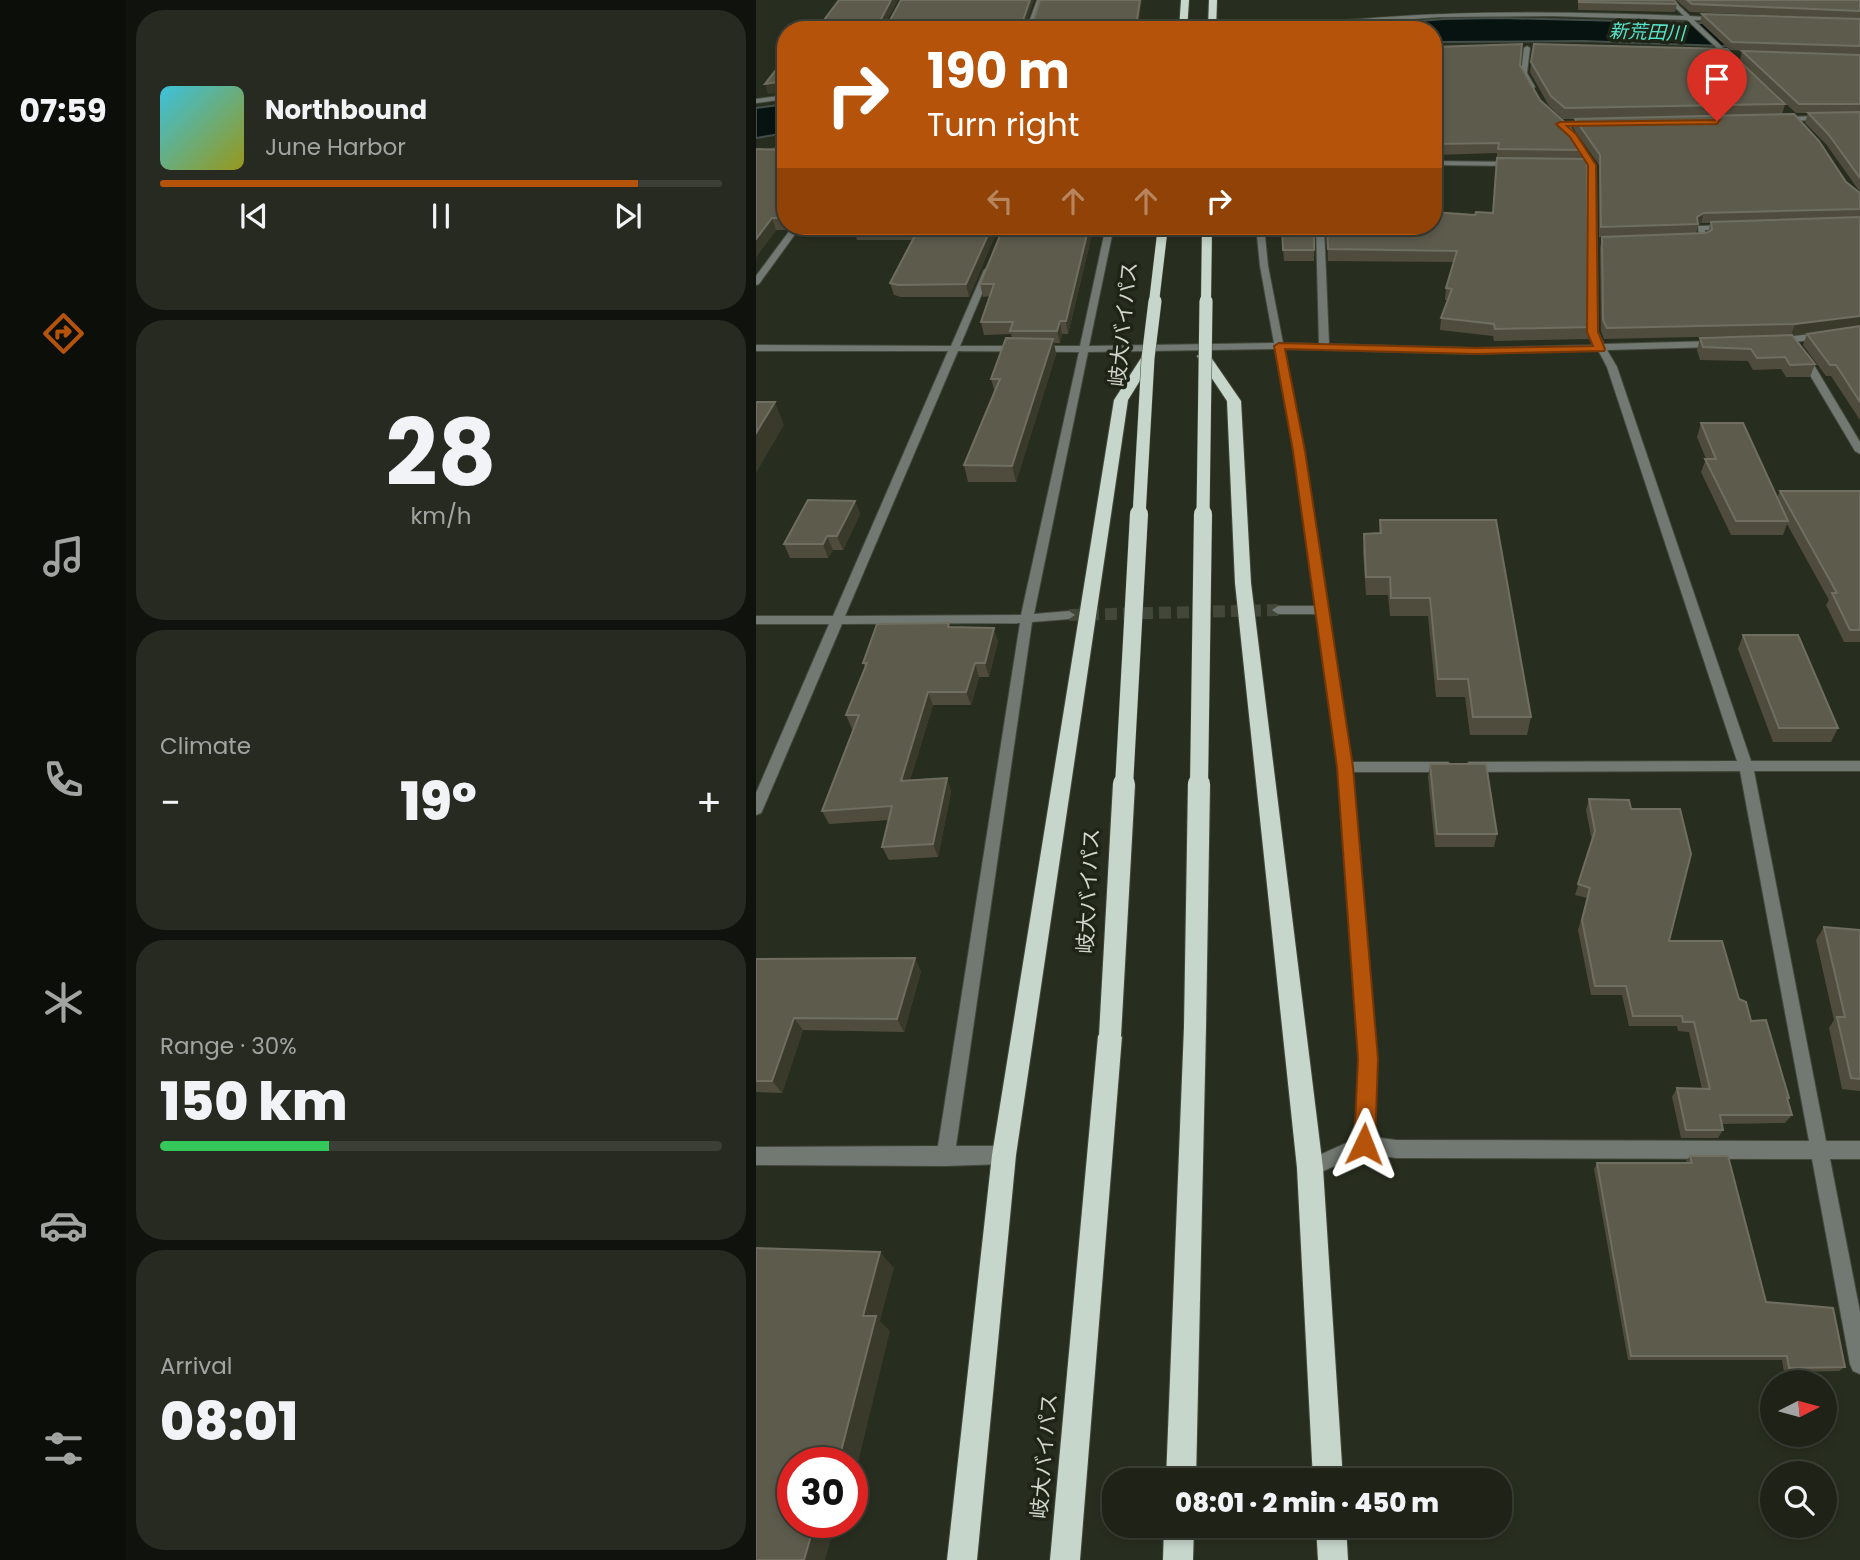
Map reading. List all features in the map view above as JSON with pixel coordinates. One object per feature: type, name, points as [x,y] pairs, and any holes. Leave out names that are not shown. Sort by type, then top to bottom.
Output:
[{"type":"highway","points":[[1184,21],[1185,0]]},
{"type":"highway","points":[[1212,21],[1213,0]]},
{"type":"highway","name":"岐大バイパス","points":[[1065,1560],[1110,1036],[1148,358],[1162,235]]},
{"type":"highway","points":[[1181,1468],[1195,1027],[1206,235]]},
{"type":"highway","points":[[1203,356],[1234,401],[1243,583],[1310,1168],[1327,1468]]},
{"type":"highway","points":[[962,1560],[1004,1155],[1121,400],[1148,358]]},
{"type":"highway","points":[[1178,1560],[1179,1538]]},
{"type":"highway","points":[[1332,1538],[1333,1560]]},
{"type":"street","points":[[1032,21],[1040,0]]},
{"type":"street","points":[[1671,0],[1737,64]]},
{"type":"street","points":[[1337,21],[1483,12],[1724,19]]},
{"type":"street","points":[[1514,48],[1539,49]]},
{"type":"street","points":[[1527,48],[1524,73],[1539,100]]},
{"type":"street","points":[[1713,54],[1739,55]]},
{"type":"street","points":[[756,101],[777,98]]},
{"type":"street","points":[[1785,110],[1803,129]]},
{"type":"street","points":[[1552,117],[1573,135],[1592,165],[1592,332],[1612,367],[1746,766],[1860,1364]]},
{"type":"street","points":[[1768,120],[1860,117]]},
{"type":"street","points":[[1560,124],[1604,123]]},
{"type":"street","points":[[756,153],[777,150]]},
{"type":"street","points":[[1442,163],[1526,164]]},
{"type":"street","points":[[1579,165],[1592,165]]},
{"type":"street","points":[[1678,240],[1703,239],[1701,228],[1741,227]]},
{"type":"street","points":[[756,282],[790,235]]},
{"type":"street","points":[[945,1157],[1027,616],[1108,235]]},
{"type":"street","points":[[1261,235],[1264,265],[1299,451],[1345,767],[1368,1059],[1364,1144]]},
{"type":"street","points":[[1320,235],[1324,347]]},
{"type":"street","points":[[1591,243],[1603,242]]},
{"type":"street","points":[[756,809],[991,262]]},
{"type":"street","points":[[1764,342],[1860,331]]},
{"type":"street","points":[[1791,341],[1811,364],[1860,451]]},
{"type":"street","points":[[756,348],[1279,346],[1476,351],[1723,344]]},
{"type":"street","points":[[1278,610],[1322,610]]},
{"type":"street","points":[[756,620],[1004,620],[1027,616],[1069,615]]},
{"type":"street","points":[[1345,767],[1860,766]]},
{"type":"street","points":[[1310,1168],[1364,1144],[1396,1149],[1860,1150]]},
{"type":"street","points":[[756,1156],[1004,1155]]},
{"type":"water","name":"新荒田川","points":[[1444,19],[1860,27],[1860,51],[1583,41],[1442,42],[1442,21],[1419,21]]},
{"type":"water","points":[[777,105],[777,134],[756,138],[756,108]]},
{"type":"building","points":[[839,0],[891,0],[880,21],[823,21]]},
{"type":"building","points":[[901,0],[1030,0],[1023,21],[890,21]]},
{"type":"building","points":[[1040,0],[1140,0],[1137,21],[1033,21]]},
{"type":"building","points":[[1674,0],[1677,4],[1579,2]]},
{"type":"building","points":[[1687,0],[1860,0],[1860,11],[1692,4]]},
{"type":"building","points":[[1702,14],[1860,19],[1860,46],[1732,42]]},
{"type":"building","points":[[1522,44],[1520,65],[1540,100],[1570,127],[1584,150],[1498,149],[1499,143],[1442,144],[1442,47]]},
{"type":"building","points":[[1534,44],[1727,49],[1785,104],[1565,108],[1551,96],[1531,62]]},
{"type":"building","points":[[1742,51],[1860,55],[1860,104],[1799,104]]},
{"type":"building","points":[[777,69],[777,82],[765,84]]},
{"type":"building","points":[[1860,112],[1860,178],[1829,135],[1808,113]]},
{"type":"building","points":[[1794,114],[1819,141],[1846,182],[1860,193],[1860,209],[1704,213],[1697,217],[1698,224],[1601,227],[1600,155],[1575,119]]},
{"type":"building","points":[[756,149],[777,150],[777,218],[772,218],[756,239]]},
{"type":"building","points":[[1497,158],[1587,159],[1588,320],[1591,327],[1495,329],[1494,324],[1441,318],[1452,289],[1446,288],[1457,251],[1328,249],[1327,235],[1442,235],[1442,213],[1475,215],[1476,212],[1493,213]]},
{"type":"building","points":[[1860,217],[1860,316],[1795,324],[1607,328],[1603,320],[1602,237],[1706,233],[1712,230],[1711,222]]},
{"type":"building","points":[[915,235],[988,235],[966,284],[890,283]]},
{"type":"building","points":[[1000,235],[1087,235],[1066,321],[1060,321],[1057,331],[1010,331],[1013,322],[981,322],[994,284],[980,284]]},
{"type":"building","points":[[1282,235],[1314,235],[1314,250],[1283,250]]},
{"type":"building","points":[[1860,326],[1860,402],[1836,365],[1830,365],[1807,334]]},
{"type":"building","points":[[1792,335],[1815,364],[1790,365],[1785,357],[1757,358],[1751,349],[1703,347],[1700,338]]},
{"type":"building","points":[[1006,338],[1053,339],[1012,466],[964,465],[1000,379],[991,379]]},
{"type":"building","points":[[756,402],[775,402],[756,433]]},
{"type":"building","points":[[1701,423],[1743,423],[1788,521],[1736,521],[1705,459],[1716,459]]},
{"type":"building","points":[[1780,491],[1860,491],[1860,630],[1850,630],[1832,593],[1837,593]]},
{"type":"building","points":[[808,500],[855,501],[837,536],[827,536],[823,544],[784,544]]},
{"type":"building","points":[[1380,520],[1496,520],[1531,717],[1473,717],[1468,679],[1438,679],[1430,598],[1391,598],[1390,577],[1366,577],[1364,534],[1381,533]]},
{"type":"building","points":[[949,623],[948,627],[994,628],[985,663],[975,663],[966,692],[928,692],[901,781],[947,778],[933,844],[882,847],[892,806],[822,811],[859,715],[846,715],[867,663],[863,663],[877,624]]},
{"type":"building","points":[[1743,635],[1798,635],[1838,728],[1779,728]]},
{"type":"building","points":[[1430,764],[1486,764],[1497,834],[1437,834]]},
{"type":"building","points":[[1589,799],[1629,800],[1631,809],[1680,809],[1691,854],[1669,941],[1722,941],[1739,999],[1746,1002],[1751,1021],[1766,1020],[1792,1115],[1720,1115],[1723,1130],[1686,1130],[1677,1088],[1710,1089],[1694,1022],[1683,1022],[1682,1016],[1633,1016],[1626,986],[1595,986],[1582,920],[1590,888],[1578,884],[1595,831]]},
{"type":"building","points":[[1824,927],[1860,930],[1860,1079],[1851,1078],[1837,1017],[1845,1017]]},
{"type":"building","points":[[915,958],[897,1019],[794,1018],[772,1081],[756,1081],[756,959]]},
{"type":"building","points":[[1690,1156],[1728,1156],[1766,1302],[1833,1308],[1845,1367],[1789,1368],[1787,1356],[1631,1356],[1597,1163],[1692,1163]]},
{"type":"building","points":[[756,1248],[880,1252],[863,1316],[876,1316],[842,1447],[777,1447],[777,1538],[810,1538],[804,1560],[756,1560]]},
{"type":"tunnel","points":[[1069,615],[1278,610]]},
{"type":"route","points":[[1364,1144],[1368,1059],[1345,767],[1299,451],[1279,346],[1476,351],[1600,349],[1592,332],[1592,165],[1573,135],[1560,124],[1717,121]]}]
